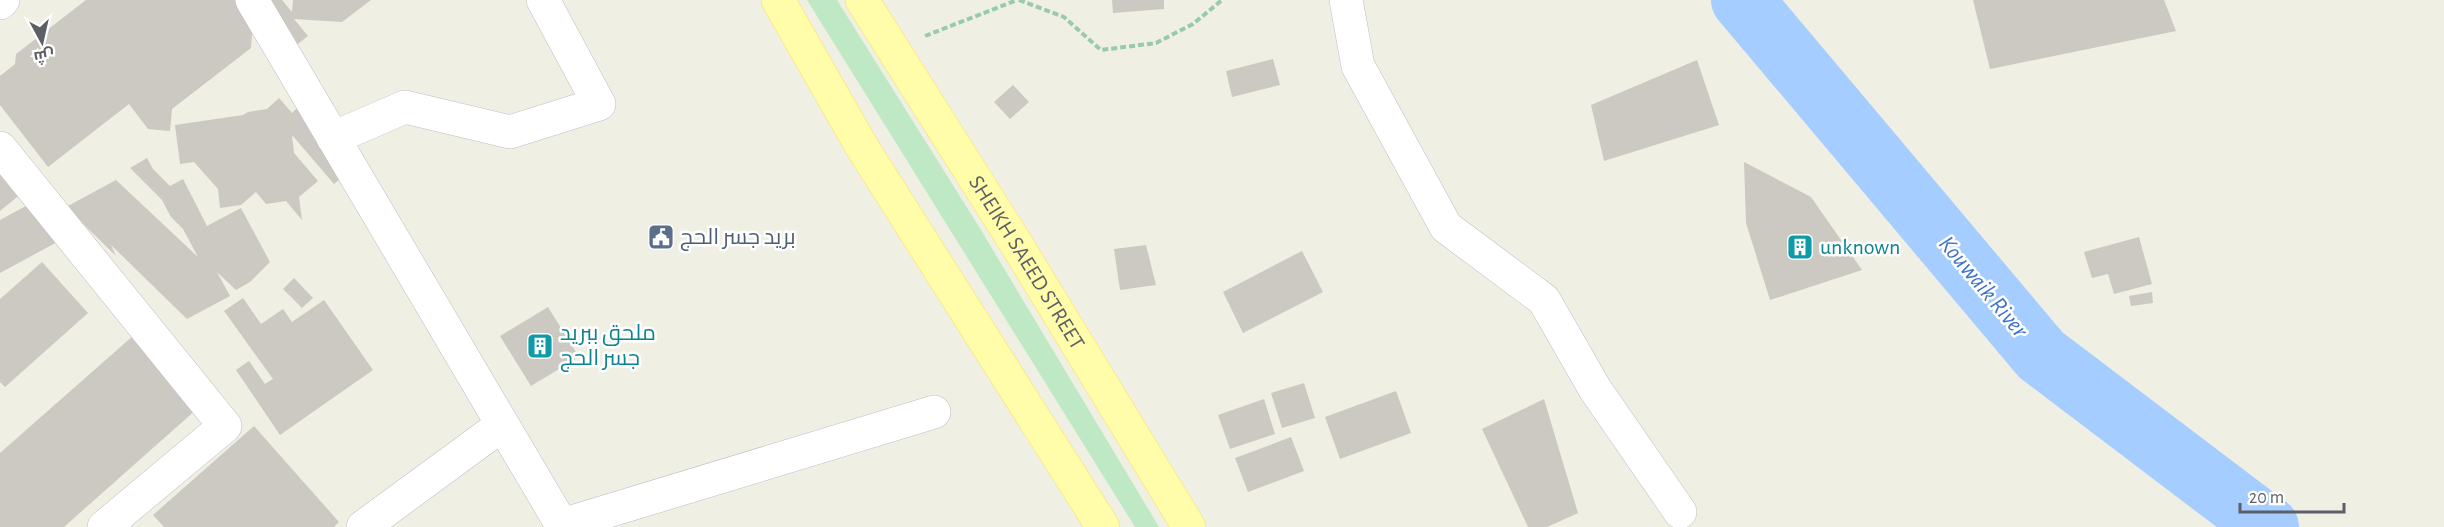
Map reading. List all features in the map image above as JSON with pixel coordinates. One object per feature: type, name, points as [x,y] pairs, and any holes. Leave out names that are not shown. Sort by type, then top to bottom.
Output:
[{"type":"main road","points":[[778,0],[862,147],[1103,527]]},
{"type":"main road","name":"SHEIKH SAEED STREET","points":[[862,0],[1016,242],[1189,527]]},
{"type":"street","points":[[252,0],[563,526],[934,412]]},
{"type":"street","points":[[333,138],[405,106],[510,132],[599,104],[543,0]]},
{"type":"street","points":[[1346,0],[1358,66],[1446,227],[1545,300],[1595,389],[1680,512]]},
{"type":"street","points":[[0,148],[225,426],[104,527]]},
{"type":"street","points":[[363,527],[502,425]]},
{"type":"path","points":[[893,49],[1018,0],[1064,17],[1101,50],[1156,43],[1192,24],[1222,0]]},
{"type":"green space","points":[[807,0],[837,0],[981,230],[1159,527],[1135,527]]},
{"type":"building","points":[[86,0],[282,0],[292,12],[293,0],[371,0],[342,22],[294,19],[308,36],[281,57],[253,21],[251,48],[172,109],[170,131],[148,129],[129,104],[48,167],[0,105],[0,76],[15,64],[16,54]]},
{"type":"building","points":[[1112,0],[1164,0],[1164,9],[1113,13]]},
{"type":"building","points":[[1973,0],[2164,0],[2176,31],[1990,69]]},
{"type":"building","points":[[1273,59],[1280,85],[1232,97],[1226,71]]},
{"type":"building","points":[[1697,60],[1719,125],[1604,161],[1591,105]]},
{"type":"building","points":[[1013,85],[1029,102],[1010,119],[994,102]]},
{"type":"building","points":[[279,98],[292,113],[301,104],[362,160],[334,184],[292,135],[294,153],[318,181],[299,197],[302,220],[286,201],[266,204],[256,192],[241,205],[220,208],[218,189],[194,162],[180,164],[175,125],[267,109]]},
{"type":"building","points":[[0,131],[39,179],[0,211]]},
{"type":"building","points":[[147,158],[153,169],[170,186],[183,179],[207,226],[241,208],[270,262],[250,282],[236,290],[217,272],[230,296],[187,319],[111,245],[116,256],[66,207],[116,180],[198,257],[183,229],[171,217],[162,200],[130,168]]},
{"type":"building","name":"unknown","points":[[1744,162],[1811,197],[1862,270],[1770,300],[1746,223]]},
{"type":"building","points":[[50,193],[72,234],[0,273],[0,220]]},
{"type":"building","points":[[2139,237],[2152,284],[2114,294],[2108,274],[2092,278],[2084,252]]},
{"type":"building","points":[[1146,245],[1156,285],[1120,290],[1114,249]]},
{"type":"building","points":[[1302,251],[1323,292],[1243,333],[1223,292]]},
{"type":"building","points":[[42,262],[88,313],[5,387],[0,382],[0,299]]},
{"type":"building","points":[[294,278],[313,298],[302,308],[283,289]]},
{"type":"building","points":[[2152,292],[2153,303],[2131,306],[2129,296]]},
{"type":"building","points":[[243,298],[261,324],[283,309],[292,322],[324,300],[373,370],[280,435],[236,370],[249,361],[265,384],[273,379],[224,311]]},
{"type":"building","name":"ملحق ببريد جسر الحج","points":[[548,307],[579,357],[531,386],[500,336]]},
{"type":"building","points":[[134,335],[198,408],[64,527],[0,527],[0,453]]},
{"type":"building","points":[[1304,383],[1315,418],[1282,428],[1271,393]]},
{"type":"building","points":[[1396,391],[1411,433],[1340,459],[1325,417]]},
{"type":"building","points":[[1264,399],[1275,434],[1230,449],[1218,415]]},
{"type":"building","points":[[1544,399],[1578,513],[1547,527],[1528,527],[1482,429]]},
{"type":"building","points":[[254,426],[339,522],[334,527],[164,527],[153,515]]},
{"type":"building","points":[[1291,437],[1304,471],[1248,492],[1235,458]]},
{"type":"waterway","name":"Kouwaik River","points":[[1742,0],[2041,355],[2268,527]]},
{"type":"place","name":"بريد جسر الحج","points":[[661,237]]},
{"type":"place","name":"unknown","points":[[1800,247]]},
{"type":"place","name":"ملحق ببريد جسر الحج","points":[[540,346]]}]
